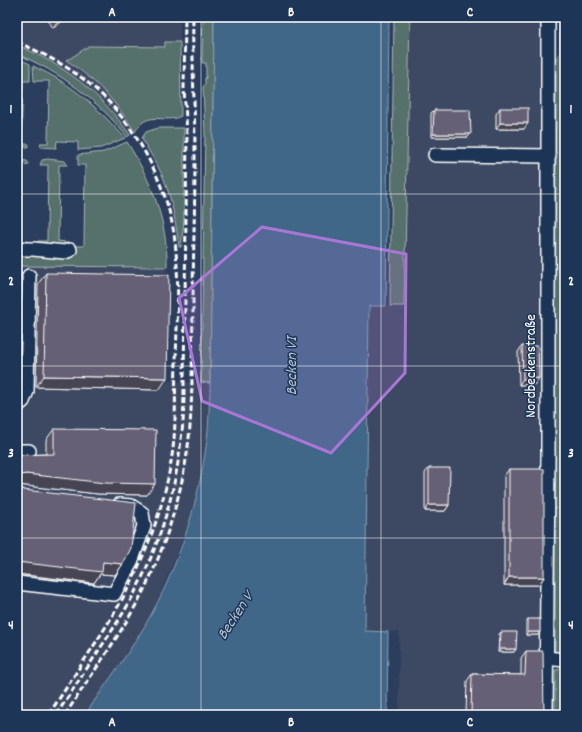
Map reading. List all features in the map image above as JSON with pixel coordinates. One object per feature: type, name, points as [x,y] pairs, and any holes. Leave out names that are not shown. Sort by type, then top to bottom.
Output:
[{"type":"street","name":"Nordbeckenstraße","points":[[546,715],[549,156],[548,17]]},
{"type":"street","points":[[435,155],[549,156]]},
{"type":"street","points":[[17,249],[65,252],[70,250]]},
{"type":"street","points":[[17,406],[23,401],[27,391],[29,276]]},
{"type":"street","points":[[17,583],[114,594],[131,562],[144,526],[142,513],[131,506],[108,504]]},
{"type":"street","points":[[546,658],[565,660]]},
{"type":"highlighted area","points":[[262,227],[406,254],[405,373],[331,453],[202,401],[179,298]]},
{"type":"shaded area","points":[[17,17],[180,17],[180,42],[166,42],[165,47],[88,46],[66,61],[82,71],[121,109],[135,132],[130,135],[121,121],[102,100],[84,84],[51,62],[17,45]]},
{"type":"shaded area","points":[[410,17],[542,17],[542,308],[539,453],[540,715],[399,715],[399,632],[365,632],[369,305],[404,306]]},
{"type":"shaded area","points":[[17,266],[167,267],[164,381],[210,383],[207,439],[198,487],[187,530],[152,613],[131,648],[85,715],[17,715]]},
{"type":"green space","points":[[203,17],[214,17],[210,383],[201,382],[205,133],[203,87],[206,78],[206,63],[202,63]]},
{"type":"green space","points":[[394,17],[410,17],[404,306],[390,306]]},
{"type":"green space","points":[[560,17],[565,17],[565,657],[555,653],[556,59],[560,52]]},
{"type":"green space","points":[[165,42],[180,42],[181,116],[172,119],[157,118],[147,120],[141,124],[135,132],[105,92],[66,60],[89,46],[165,47]]},
{"type":"green space","points":[[17,45],[66,71],[94,93],[130,135],[127,137],[104,111],[77,88],[48,69],[17,54]]},
{"type":"green space","points":[[17,58],[30,64],[30,81],[23,81],[21,144],[29,144],[28,147],[17,148]]},
{"type":"green space","points":[[33,66],[58,79],[87,100],[125,138],[101,148],[78,150],[78,142],[57,141],[56,148],[41,147],[40,143],[48,143],[49,81],[34,81]]},
{"type":"green space","points":[[158,128],[184,128],[184,220],[181,247],[179,247],[173,211],[166,185],[161,172],[142,138],[146,132]]},
{"type":"green space","points":[[127,142],[144,171],[156,202],[165,234],[167,267],[17,266],[17,254],[74,254],[77,246],[84,246],[85,165],[78,165],[78,155],[104,152]]},
{"type":"green space","points":[[48,159],[65,161],[67,165],[59,165],[58,241],[65,242],[63,246],[38,244],[38,241],[47,241],[48,165],[40,165],[42,160]]},
{"type":"green space","points":[[17,160],[27,161],[29,164],[21,165],[20,240],[28,241],[28,245],[17,245]]},
{"type":"green space","points":[[565,669],[565,715],[555,715],[555,670]]},
{"type":"water","points":[[214,17],[389,17],[386,306],[369,306],[365,631],[388,632],[387,715],[85,715],[145,626],[172,572],[194,507],[204,462],[208,434],[210,391]]},
{"type":"building","points":[[54,17],[65,17],[57,22]]},
{"type":"building","points":[[500,108],[528,108],[528,123],[500,123]]},
{"type":"building","points":[[434,110],[470,110],[471,134],[433,134]]},
{"type":"building","points":[[46,273],[169,275],[167,378],[44,376]]},
{"type":"building","points":[[17,278],[22,278],[20,376],[17,376]]},
{"type":"building","points":[[522,346],[538,346],[539,378],[523,379]]},
{"type":"building","points":[[54,429],[156,430],[155,484],[105,483],[26,474],[21,475],[17,480],[17,455],[54,454]]},
{"type":"building","points":[[429,468],[450,468],[449,505],[429,505]]},
{"type":"building","points":[[509,469],[544,469],[544,577],[509,577]]},
{"type":"building","points":[[17,480],[18,485],[24,490],[136,503],[131,548],[123,564],[103,562],[102,572],[17,562]]},
{"type":"building","points":[[528,619],[540,619],[540,632],[528,632]]},
{"type":"building","points":[[501,632],[517,632],[516,649],[500,649]]},
{"type":"building","points":[[526,651],[543,651],[544,715],[471,715],[472,674],[525,675]]},
{"type":"railway","points":[[56,715],[129,604],[145,572],[166,516],[179,458],[184,403],[187,133],[184,89],[185,17]]},
{"type":"railway","points":[[65,715],[131,614],[153,571],[167,535],[179,494],[185,466],[189,438],[192,374],[195,156],[193,17]]},
{"type":"railway","points":[[17,42],[54,60],[87,82],[118,112],[132,131],[155,171],[163,192],[170,213],[174,234],[177,266],[178,298],[175,430],[172,455],[162,502],[146,548],[124,597],[48,715]]},
{"type":"water label","name":"Becken VI","points":[[292,366]]},
{"type":"water label","name":"Becken V","points":[[236,616]]}]
